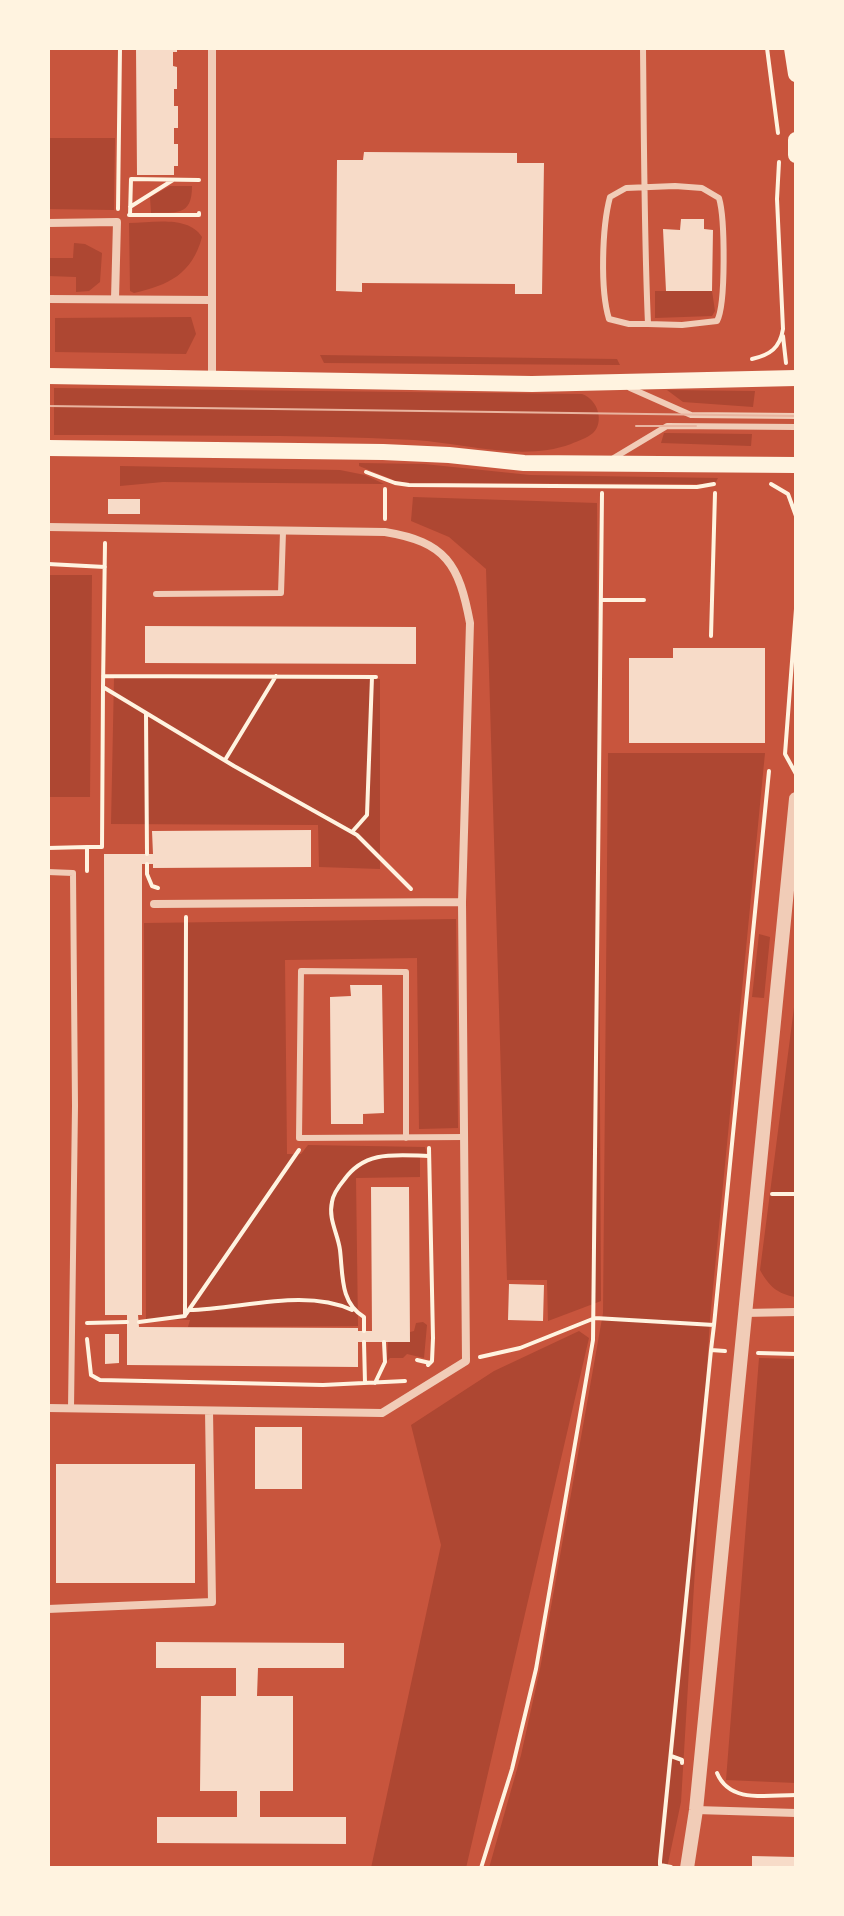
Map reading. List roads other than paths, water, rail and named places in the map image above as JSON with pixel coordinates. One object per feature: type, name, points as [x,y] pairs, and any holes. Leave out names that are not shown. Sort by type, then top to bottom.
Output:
[{"type":"main road","points":[[792,48],[796,74]]},
{"type":"main road","points":[[788,142],[788,154]]},
{"type":"main road","points":[[48,376],[620,383],[796,378]]},
{"type":"main road","points":[[48,448],[383,452],[524,463],[603,465],[796,465]]},
{"type":"street","points":[[212,48],[212,378]]},
{"type":"street","points":[[48,223],[117,222],[115,299]]},
{"type":"street","points":[[48,299],[211,300]]},
{"type":"street","points":[[48,527],[385,532],[421,539],[438,551],[460,580],[470,623],[462,902],[466,1361],[382,1413],[48,1408]]},
{"type":"street","points":[[687,1868],[696,1810],[796,799]]},
{"type":"street","points":[[154,904],[462,902]]},
{"type":"street","points":[[744,1313],[796,1312]]},
{"type":"street","points":[[48,1609],[212,1602],[209,1411]]},
{"type":"street","points":[[696,1810],[796,1813]]},
{"type":"lane","points":[[643,48],[648,324]]},
{"type":"lane","points":[[626,188],[702,188],[719,198],[721,205],[723,306],[717,321],[682,325],[648,324],[629,324],[609,319],[605,306],[605,215],[610,197],[626,188]]},
{"type":"lane","points":[[620,383],[691,415],[796,416]]},
{"type":"lane","points":[[603,465],[667,426],[796,427]]},
{"type":"lane","points":[[156,594],[281,593],[283,532]]},
{"type":"lane","points":[[48,872],[73,873],[75,1106],[71,1408]]},
{"type":"lane","points":[[406,1138],[406,972],[301,971],[299,1138],[406,1138],[465,1137]]},
{"type":"tram line","points":[[48,406],[796,416]]},
{"type":"tram line","points":[[636,426],[696,426]]}]
